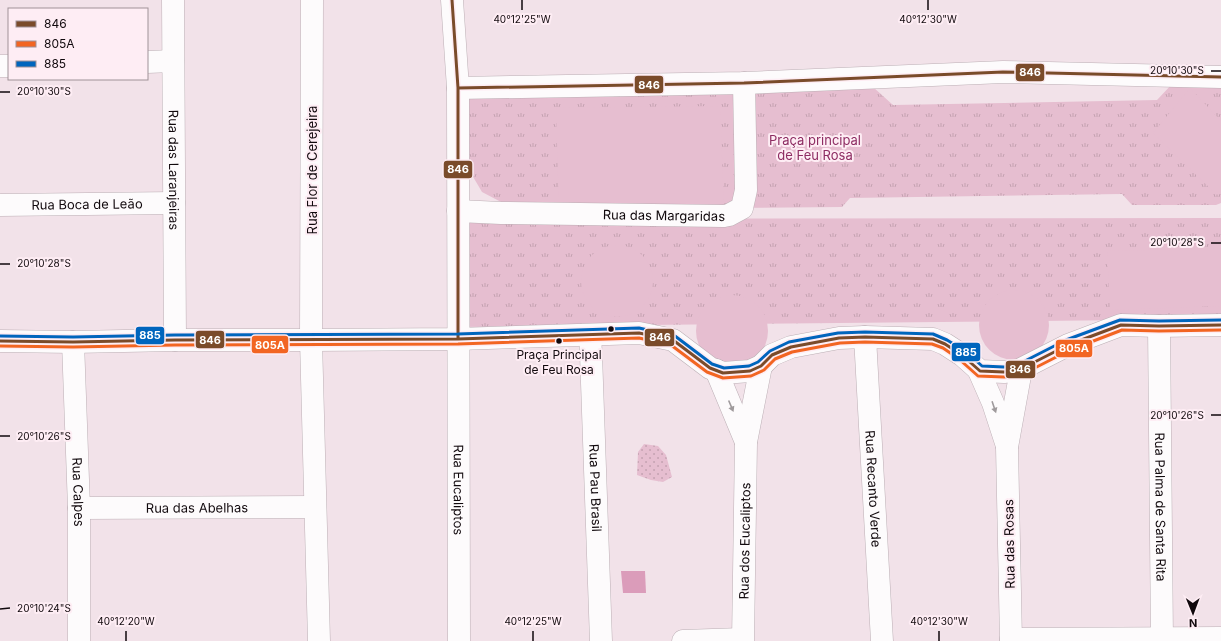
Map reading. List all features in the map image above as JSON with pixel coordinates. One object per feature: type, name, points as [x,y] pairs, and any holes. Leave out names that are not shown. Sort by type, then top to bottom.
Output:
[{"type":"street","name":"Rua das Laranjeiras","points":[[173,0],[175,340]]},
{"type":"street","name":"Rua Flor de Cerejeira","points":[[312,0],[311,340],[318,641]]},
{"type":"street","name":"Rua Eucaliptos","points":[[452,0],[458,88],[459,641]]},
{"type":"street","points":[[148,62],[173,61]]},
{"type":"street","points":[[458,88],[744,83],[1003,72],[1221,77]]},
{"type":"street","name":"Rua das Margaridas","points":[[458,211],[501,213],[729,215],[742,208],[746,190],[744,83]]},
{"type":"street","name":"Rua Boca de Leão","points":[[0,205],[174,203]]},
{"type":"street","points":[[0,341],[73,342],[175,340],[458,339],[639,333],[673,340],[710,368],[723,373],[750,371],[761,366],[772,355],[791,347],[839,338],[865,337],[933,339],[945,344],[962,355],[979,371],[1004,372],[1021,370],[1068,345],[1121,325],[1221,325]]},
{"type":"street","name":"Rua Palma de Santa Rita","points":[[1159,326],[1162,640]]},
{"type":"street","name":"Rua Pau Brasil","points":[[590,335],[601,641]]},
{"type":"street","name":"Rua Recanto Verde","points":[[865,337],[882,641]]},
{"type":"street","name":"Rua Calpes","points":[[73,342],[79,508],[79,641]]},
{"type":"street","name":"Rua dos Eucaliptos","points":[[742,640],[746,442],[761,366]]},
{"type":"street","name":"Rua dos Eucaliptos","points":[[716,370],[746,442]]},
{"type":"street","name":"Rua das Rosas","points":[[1011,640],[1007,447],[1021,370]]},
{"type":"street","name":"Rua das Rosas","points":[[979,371],[993,403],[1007,447]]},
{"type":"street","name":"Rua das Abelhas","points":[[79,508],[315,507]]},
{"type":"street","points":[[1011,640],[1162,640],[1221,638]]},
{"type":"street","points":[[683,641],[742,640]]},
{"type":"green space","name":"Praça principal de Feu Rosa","points":[[1173,83],[1221,83],[1221,203],[1216,205],[1132,205],[1122,194],[850,198],[842,207],[724,208],[503,203],[482,192],[472,175],[467,160],[466,93],[873,87],[893,105],[1157,100]]},
{"type":"green space","points":[[1190,88],[1221,121],[1221,191],[1217,195],[1153,133]]},
{"type":"green space","points":[[720,106],[724,208],[559,210],[556,108]]},
{"type":"green space","name":"Praça Principal de Feu Rosa","points":[[1221,218],[1221,319],[460,327],[458,219]]},
{"type":"green space","points":[[617,245],[637,251],[647,261],[653,281],[647,301],[637,311],[617,317],[597,311],[587,301],[581,281],[587,261],[597,251]]},
{"type":"green space","points":[[1221,248],[1221,306],[1110,310],[1107,251]]},
{"type":"green space","points":[[1007,290],[1021,290],[1034,296],[1043,305],[1047,311],[1049,325],[1047,339],[1039,350],[1028,358],[1021,360],[1007,360],[1000,358],[989,350],[981,339],[979,332],[979,318],[981,311],[989,300],[1000,292]]},
{"type":"green space","points":[[732,295],[752,301],[762,311],[768,331],[762,351],[752,361],[732,367],[712,361],[702,351],[696,331],[702,311],[712,301]]},
{"type":"green space","points":[[644,444],[658,446],[666,455],[672,477],[663,482],[637,475],[638,452]]},
{"type":"shaded area","points":[[621,571],[645,571],[646,593],[623,593]]},
{"type":"transit line","name":"846","points":[[452,0],[458,88],[458,339]]},
{"type":"transit line","name":"846","points":[[458,88],[744,83],[1003,72],[1221,77]]},
{"type":"transit line","name":"885","points":[[0,336],[73,337],[175,335],[458,334],[639,328],[675,336],[712,364],[724,368],[749,366],[758,362],[770,351],[789,342],[838,333],[865,332],[933,334],[947,340],[965,351],[982,366],[1004,367],[1017,365],[1066,340],[1120,320],[1221,320]]},
{"type":"transit line","name":"846","points":[[0,341],[73,342],[175,340],[458,339],[639,333],[673,340],[710,368],[723,373],[750,371],[761,366],[772,355],[791,347],[839,338],[865,337],[933,339],[945,344],[962,355],[980,371],[1004,372],[1019,370],[1068,345],[1121,325],[1221,325]]},
{"type":"transit line","name":"805A","points":[[0,346],[73,347],[175,345],[458,344],[639,338],[671,345],[707,372],[723,378],[751,376],[764,370],[775,359],[792,352],[840,343],[865,342],[932,344],[943,348],[959,359],[978,376],[1004,377],[1021,375],[1070,350],[1122,330],[1221,330]]},
{"type":"place","name":"Praça Principal de Feu Rosa","points":[[559,341]]}]
